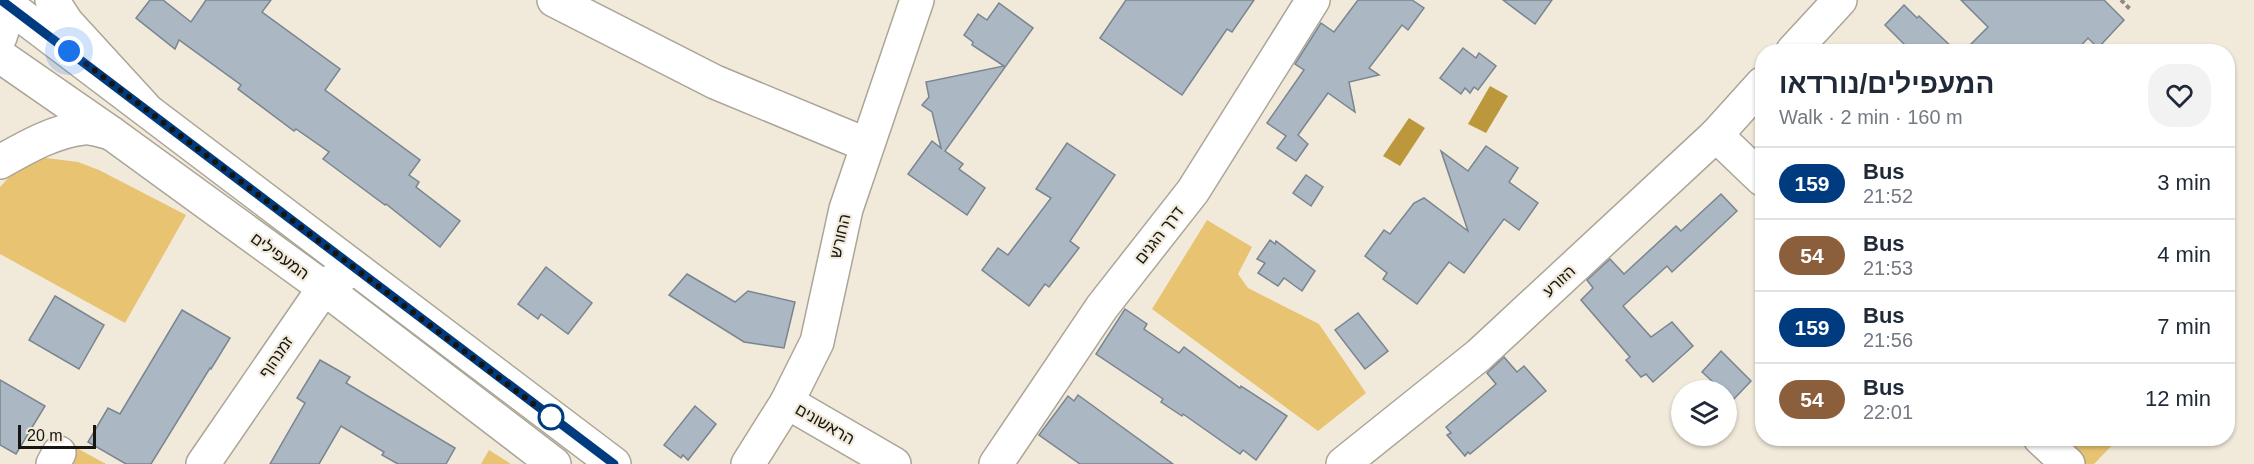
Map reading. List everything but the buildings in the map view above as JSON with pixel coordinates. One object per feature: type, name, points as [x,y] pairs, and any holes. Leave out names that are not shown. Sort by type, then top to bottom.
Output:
[{"type":"main road","points":[[52,0],[67,23],[144,107]]},
{"type":"main road","points":[[554,0],[715,82],[867,146]]},
{"type":"main road","name":"החורש","points":[[748,464],[787,402],[817,342],[846,209],[916,0]]},
{"type":"main road","name":"דרך הגנים","points":[[996,464],[1102,307],[1193,191],[1313,0]]},
{"type":"main road","points":[[1799,44],[1840,0]]},
{"type":"main road","points":[[6,11],[144,107],[614,464]]},
{"type":"main road","name":"המעפילים","points":[[0,56],[111,133],[324,288],[554,464]]},
{"type":"main road","name":"הזורע","points":[[1343,464],[1479,355],[1716,135],[1755,92]]},
{"type":"main road","points":[[0,162],[24,149],[69,131],[85,128],[111,133]]},
{"type":"main road","points":[[1716,135],[1755,172]]},
{"type":"main road","name":"זמנהוף","points":[[203,464],[324,288],[332,281],[344,276],[353,274],[366,277]]},
{"type":"main road","name":"הראשונים","points":[[787,402],[894,464]]},
{"type":"main road","points":[[2049,446],[2068,464]]},
{"type":"path","points":[[2121,0],[2130,9]]},
{"type":"shaded area","points":[[1490,86],[1508,96],[1486,133],[1468,124]]},
{"type":"shaded area","points":[[1409,118],[1425,128],[1400,166],[1383,156]]},
{"type":"shaded area","points":[[38,157],[78,162],[99,170],[186,215],[125,323],[0,254],[0,187],[12,174]]},
{"type":"shaded area","points":[[1207,220],[1252,247],[1238,274],[1248,288],[1319,324],[1366,393],[1318,431],[1152,309]]},
{"type":"shaded area","points":[[2060,446],[2111,446],[2094,464],[2080,464]]},
{"type":"shaded area","points":[[75,447],[106,464],[66,464]]},
{"type":"shaded area","points":[[489,450],[511,464],[481,464]]},
{"type":"bus line","name":"159","points":[[1,0],[614,464]]},
{"type":"route","points":[[69,51],[556,421],[551,417]]}]
